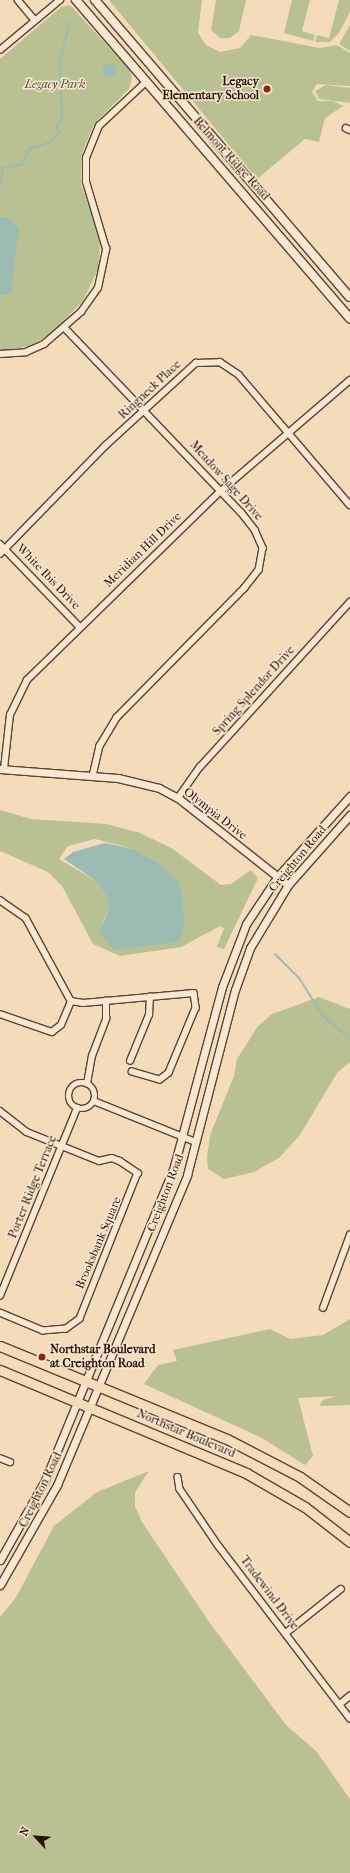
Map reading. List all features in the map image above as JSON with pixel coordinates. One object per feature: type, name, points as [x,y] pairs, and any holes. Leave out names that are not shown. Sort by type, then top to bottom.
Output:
[{"type":"main road","name":"Belmont Ridge Road","points":[[76,0],[350,318]]},
{"type":"main road","name":"Belmont Ridge Road","points":[[95,0],[350,297]]},
{"type":"main road","name":"Northstar Boulevard","points":[[0,1346],[100,1386],[252,1452],[300,1477],[350,1512]]},
{"type":"main road","name":"Northstar Boulevard","points":[[0,1370],[269,1485],[350,1542]]},
{"type":"street","points":[[18,0],[35,20]]},
{"type":"street","points":[[0,50],[60,0]]},
{"type":"street","points":[[0,354],[31,350],[64,328],[91,300],[105,260],[103,232],[84,171],[90,143],[114,108],[146,82]]},
{"type":"street","name":"Meadow Sage Drive","points":[[64,328],[221,491],[260,539],[259,570],[204,633],[117,718],[100,746],[93,776]]},
{"type":"street","name":"Ringneck Place","points":[[0,554],[143,410],[196,363],[220,362],[239,375],[350,505]]},
{"type":"street","name":"Meridian Hill Drive","points":[[2,769],[10,715],[20,691],[37,668],[221,491],[350,380]]},
{"type":"street","name":"White Ibis Drive","points":[[0,544],[80,627]]},
{"type":"street","name":"Spring Splendor Drive","points":[[178,798],[200,766],[350,602]]},
{"type":"street","name":"Olympia Drive","points":[[2,769],[93,776],[145,783],[178,798],[288,884]]},
{"type":"street","name":"Creighton Road","points":[[0,1560],[45,1480],[183,1137],[229,965],[246,924],[278,876],[350,796]]},
{"type":"street","name":"Creighton Road","points":[[0,1585],[41,1517],[100,1386],[196,1142],[237,983],[256,936],[288,884],[350,815]]},
{"type":"street","points":[[0,901],[26,918],[71,1001]]},
{"type":"street","points":[[71,1001],[106,1001],[194,993],[196,1008],[165,1078],[160,1080],[132,1072]]},
{"type":"street","points":[[130,1061],[149,1015],[150,997]]},
{"type":"street","points":[[0,1014],[52,1032],[61,1024],[71,1001]]},
{"type":"street","points":[[87,1084],[92,1056],[106,1019],[106,1001]]},
{"type":"street","points":[[77,1084],[87,1084],[94,1091],[94,1101],[87,1108],[77,1108],[70,1101],[70,1091],[77,1084]]},
{"type":"street","points":[[94,1101],[196,1142]]},
{"type":"street","name":"Porter Ridge Terrace","points":[[0,1296],[77,1108]]},
{"type":"street","name":"Brooksbank Square","points":[[0,1111],[10,1115],[23,1130],[99,1161],[104,1158],[120,1161],[135,1168],[138,1178],[80,1319],[66,1329],[43,1331],[0,1313]]},
{"type":"street","points":[[322,1308],[350,1235]]},
{"type":"street","points":[[0,1458],[10,1462]]},
{"type":"street","name":"Tradewind Drive","points":[[178,1477],[180,1489],[218,1545],[350,1718]]},
{"type":"street","points":[[286,1633],[341,1589]]},
{"type":"street","points":[[340,1704],[350,1696]]},
{"type":"green space","name":"Legacy Elementary School","points":[[109,0],[202,0],[198,33],[206,45],[220,52],[240,48],[251,35],[320,48],[337,45],[350,53],[350,86],[317,84],[312,92],[318,101],[333,101],[343,106],[325,118],[319,142],[305,139],[257,179]]},
{"type":"green space","points":[[216,0],[246,0],[239,31],[230,38],[220,38],[211,30]]},
{"type":"green space","points":[[292,0],[310,0],[302,31],[315,35],[313,41],[284,33]]},
{"type":"green space","points":[[339,0],[350,0],[350,12],[339,33],[330,42],[315,42],[317,35],[329,38]]},
{"type":"green space","name":"Legacy Park","points":[[70,5],[130,70],[132,78],[129,89],[94,124],[82,153],[81,184],[100,238],[99,267],[83,301],[52,333],[30,346],[0,351],[0,59],[61,7]]},
{"type":"green space","points":[[350,25],[350,51],[339,44]]},
{"type":"green space","points":[[326,85],[350,88],[350,103],[319,99],[315,91]]},
{"type":"green space","points":[[0,810],[31,819],[107,824],[140,833],[173,849],[221,885],[231,884],[251,870],[258,878],[224,949],[217,947],[224,928],[220,926],[181,947],[120,956],[93,944],[62,886],[48,872],[0,851]],"holes":[[[95,839],[134,849],[162,865],[102,924],[109,910],[106,896],[96,881],[59,859],[68,846]]]},
{"type":"green space","points":[[319,997],[350,1009],[350,1062],[337,1073],[300,1135],[279,1158],[254,1172],[224,1179],[208,1169],[207,1157],[210,1135],[234,1076],[237,1059],[258,1026],[272,1014]]},
{"type":"green space","points":[[350,1319],[350,1405],[319,1406],[323,1400],[337,1396],[298,1398],[313,1456],[305,1465],[262,1438],[144,1384],[158,1365],[177,1361],[173,1350],[270,1329],[290,1339],[323,1335]]},
{"type":"green space","points":[[149,1471],[135,1492],[135,1506],[142,1522],[207,1619],[286,1725],[317,1752],[350,1799],[350,1873],[0,1873],[0,1617],[15,1599],[54,1526],[97,1492]]},
{"type":"water","points":[[106,63],[112,63],[116,67],[116,73],[112,77],[106,77],[102,73],[102,67]]},
{"type":"water","points":[[0,217],[7,217],[19,228],[11,294],[0,295]]},
{"type":"water","points":[[105,843],[134,849],[162,865],[178,881],[183,899],[184,926],[179,942],[114,950],[99,932],[109,910],[106,896],[96,881],[64,859],[73,852]]},
{"type":"waterway","points":[[0,183],[3,168],[23,164],[29,149],[51,142],[59,132],[56,126],[62,119],[60,61],[70,21]]},
{"type":"waterway","points":[[275,954],[299,978],[323,1016],[350,1039]]},
{"type":"place","name":"Legacy Elementary School","points":[[267,89]]},
{"type":"place","name":"Northstar Boulevard at Creighton Road","points":[[42,1357]]}]
